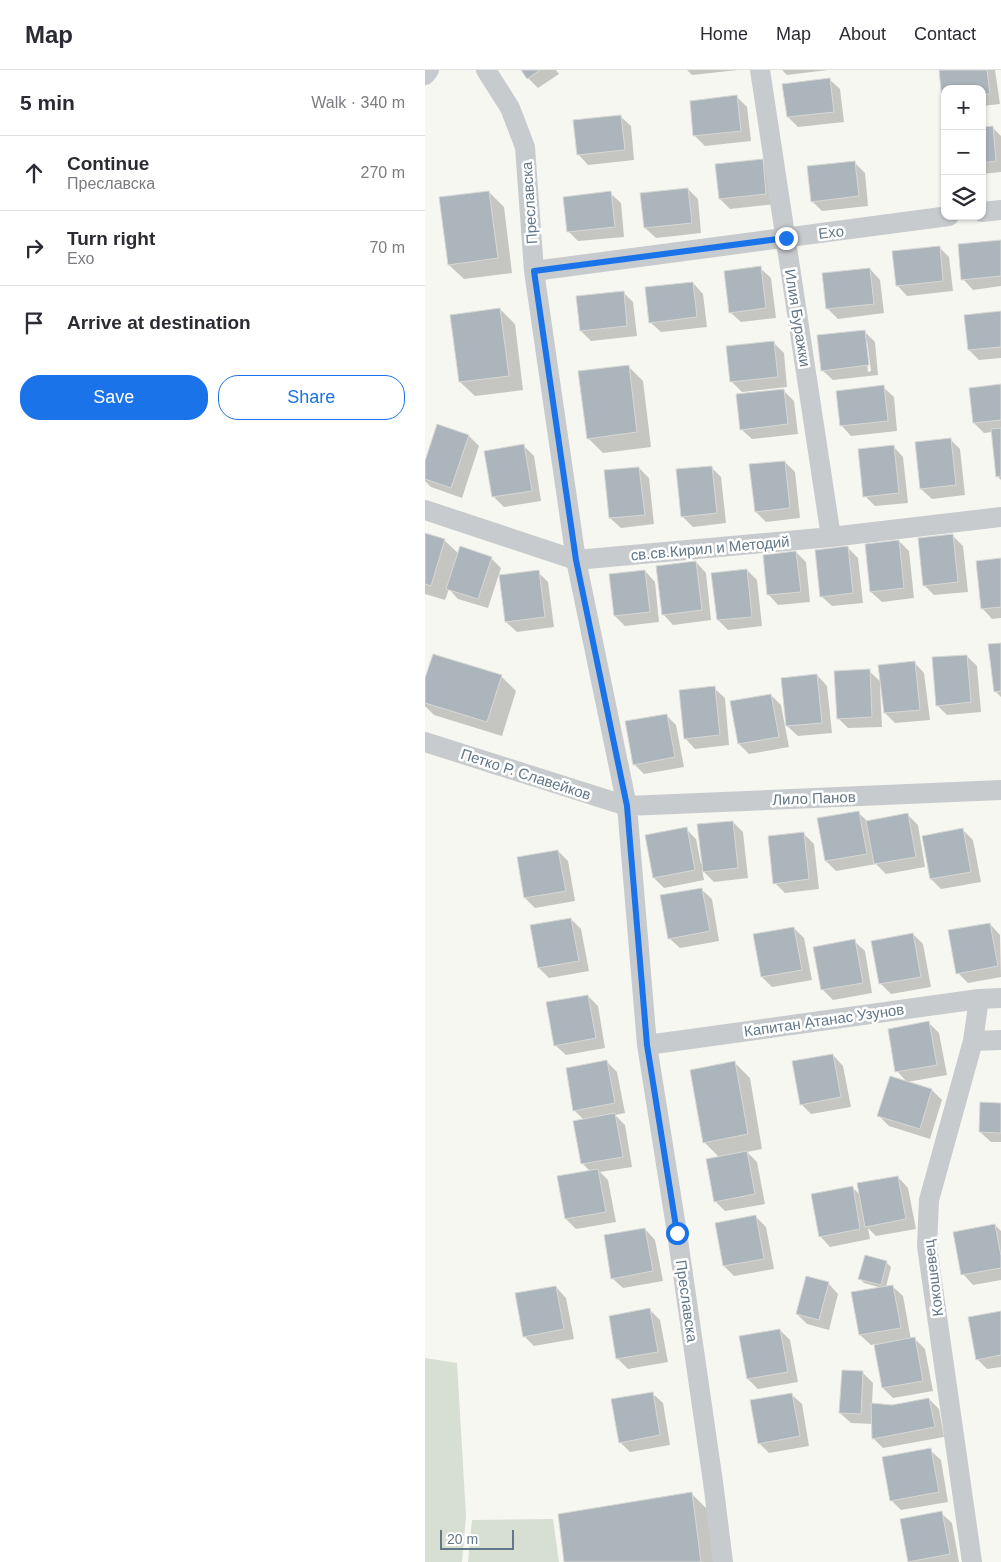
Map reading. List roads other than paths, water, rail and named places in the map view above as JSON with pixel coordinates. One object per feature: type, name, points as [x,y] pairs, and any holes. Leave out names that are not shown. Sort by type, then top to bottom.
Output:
[{"type":"street","points":[[425,75],[429,70]]},
{"type":"street","name":"Преславска","points":[[486,70],[509,108],[525,147],[534,271],[576,560],[627,806],[647,1045],[680,1252],[723,1562]]},
{"type":"street","name":"Илия Буражки","points":[[760,70],[831,537]]},
{"type":"street","points":[[986,212],[1001,210]]},
{"type":"street","name":"Ехо","points":[[534,271],[941,217]]},
{"type":"street","name":"св.св.Кирил и Методий","points":[[425,510],[576,560],[831,537],[1001,517]]},
{"type":"street","name":"Петко Р. Славейков","points":[[425,742],[627,806]]},
{"type":"street","name":"Лило Панов","points":[[627,806],[1001,790]]},
{"type":"street","name":"Капитан Атанас Узунов","points":[[647,1045],[979,999],[1001,998]]},
{"type":"street","name":"Кокошевец","points":[[972,1562],[927,1246],[929,1200],[973,1041],[979,999]]},
{"type":"street","points":[[973,1041],[1001,1040]]}]
